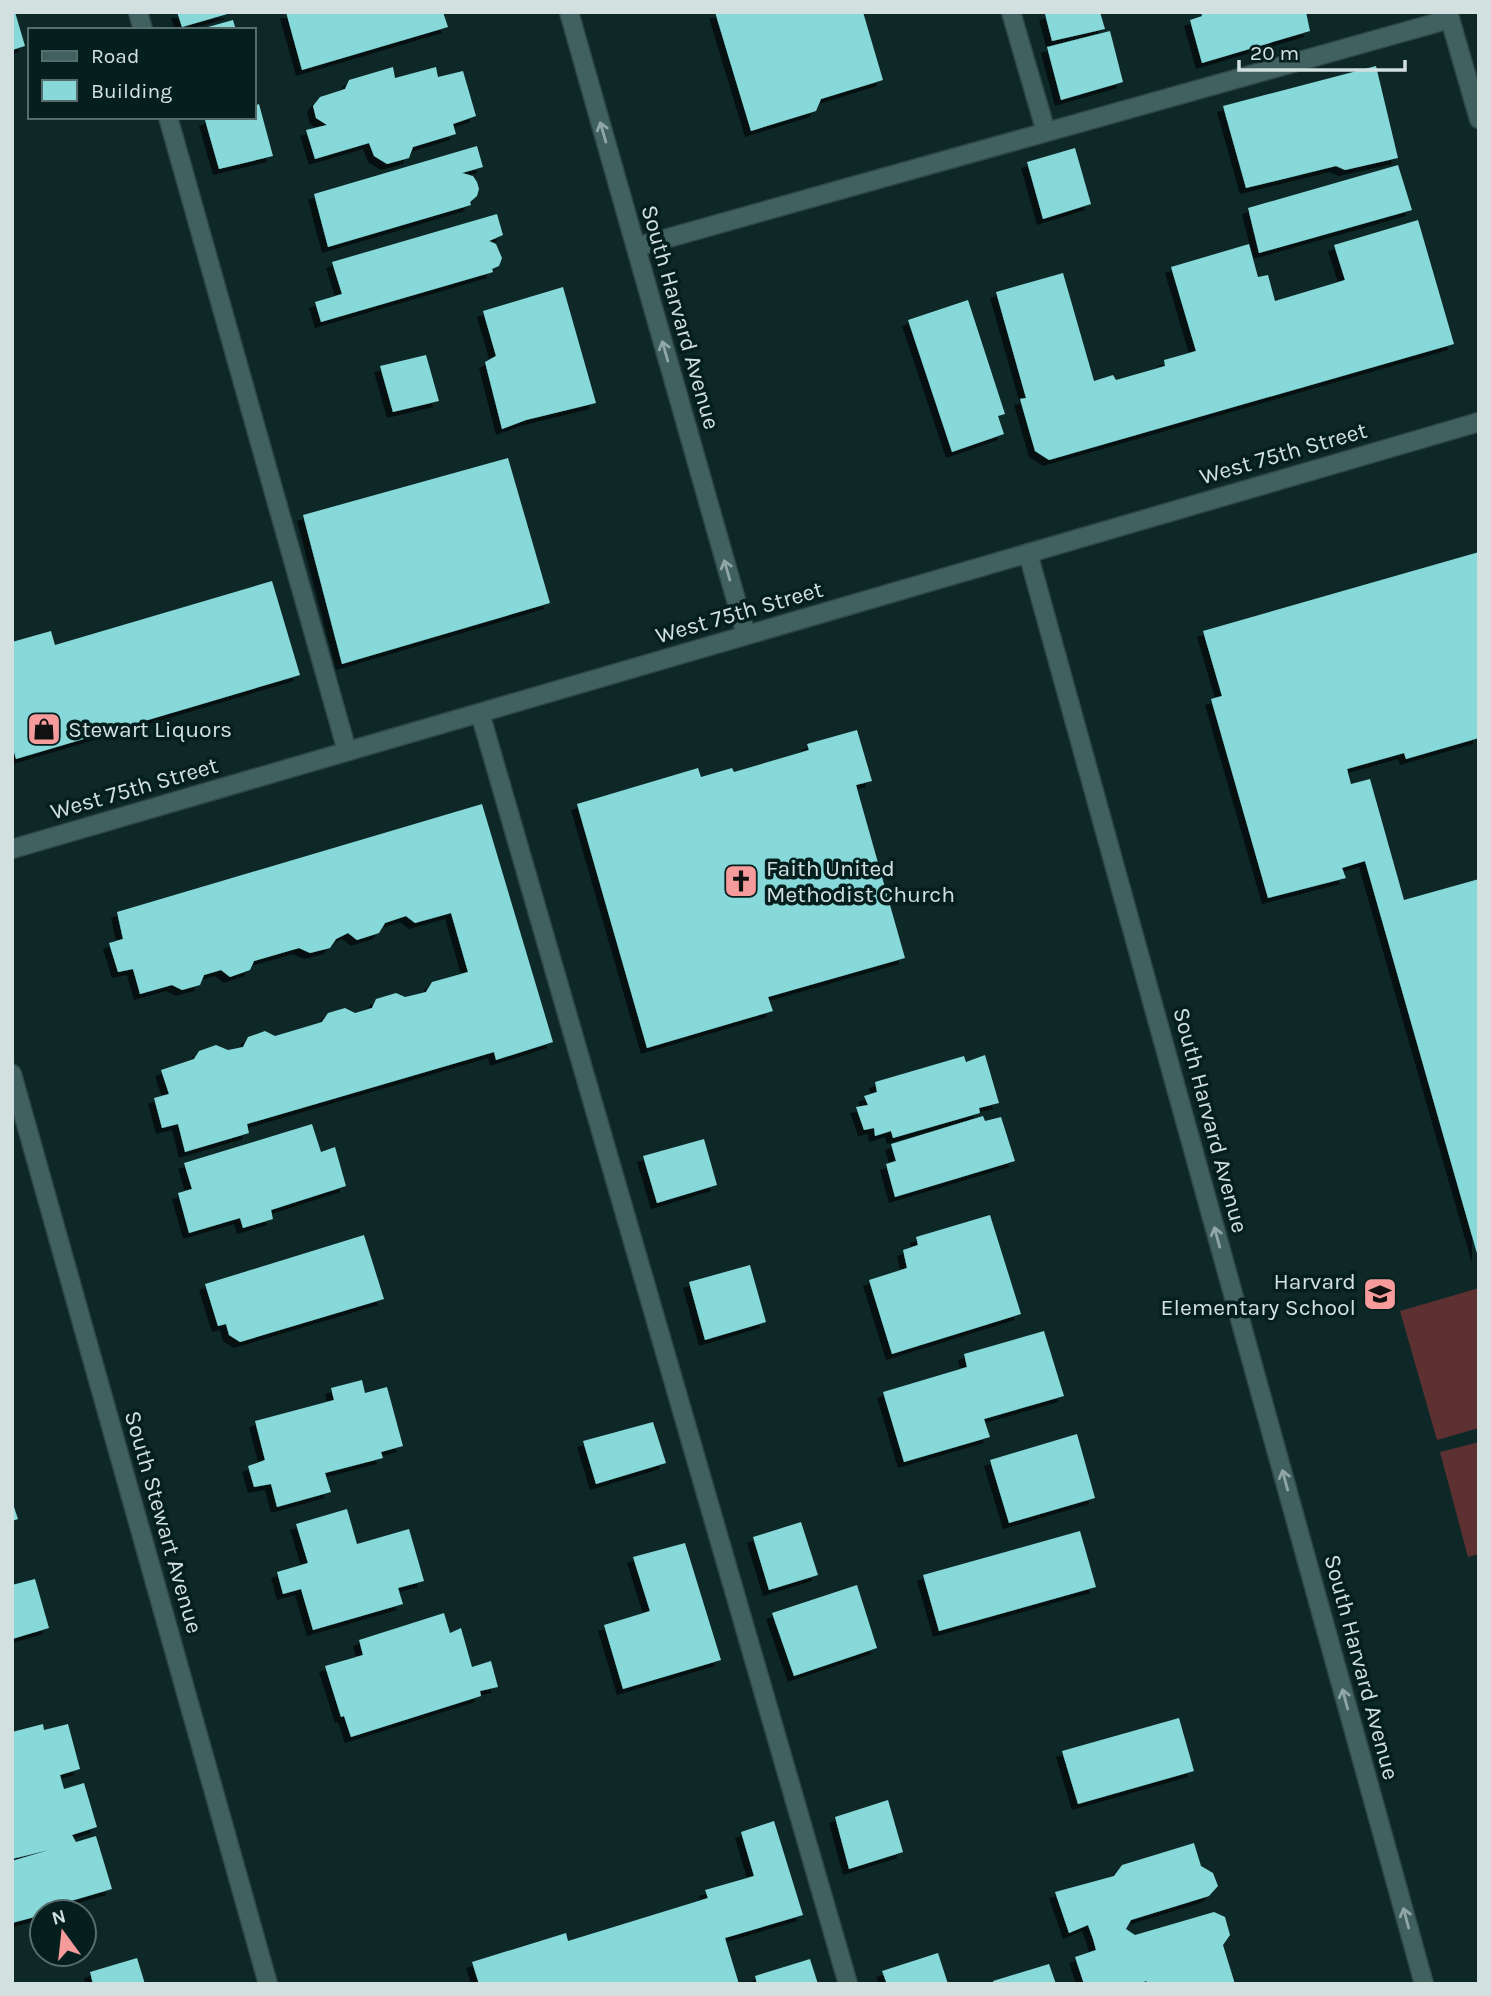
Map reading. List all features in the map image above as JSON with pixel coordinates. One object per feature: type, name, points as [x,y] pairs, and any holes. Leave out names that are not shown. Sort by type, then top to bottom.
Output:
[{"type":"street","name":"South Harvard Avenue","points":[[569,12],[746,635]]},
{"type":"street","points":[[1011,12],[1046,132]]},
{"type":"street","points":[[636,247],[1449,16],[1479,119]]},
{"type":"street","points":[[169,119],[347,751]]},
{"type":"street","name":"West 75th Street","points":[[12,849],[1479,422]]},
{"type":"street","name":"South Harvard Avenue","points":[[1028,553],[1424,1984]]},
{"type":"street","points":[[480,713],[848,1984]]},
{"type":"street","name":"South Stewart Avenue","points":[[12,1074],[268,1984]]},
{"type":"shaded area","points":[[1479,1288],[1479,1428],[1437,1440],[1400,1311]]},
{"type":"shaded area","points":[[1479,1442],[1479,1554],[1468,1557],[1440,1452]]},
{"type":"building","points":[[12,12],[15,12],[25,46],[12,50]]},
{"type":"building","points":[[177,12],[230,12],[231,13],[182,27]]},
{"type":"building","points":[[286,12],[443,12],[448,27],[302,70]]},
{"type":"building","points":[[715,12],[863,12],[883,80],[821,99],[816,111],[751,131]]},
{"type":"building","points":[[1100,12],[1105,29],[1052,41],[1045,14]]},
{"type":"building","points":[[1201,12],[1306,12],[1310,31],[1202,63],[1190,20],[1202,16]]},
{"type":"building","points":[[233,20],[235,28],[205,28]]},
{"type":"building","points":[[1110,31],[1123,82],[1061,100],[1047,47]]},
{"type":"building","points":[[1376,66],[1398,158],[1345,170],[1336,166],[1246,188],[1223,106]]},
{"type":"building","points":[[393,67],[395,78],[436,67],[438,77],[463,71],[476,116],[453,124],[456,134],[413,147],[409,158],[387,164],[374,156],[369,143],[315,159],[306,130],[327,125],[316,118],[313,106],[320,97],[345,89],[349,80]]},
{"type":"building","points":[[259,104],[273,156],[219,169],[205,120],[256,119],[256,105]]},
{"type":"building","points":[[477,146],[483,167],[462,173],[473,176],[479,189],[477,196],[470,202],[471,205],[328,247],[314,194]]},
{"type":"building","points":[[1075,148],[1091,204],[1043,219],[1027,162]]},
{"type":"building","points":[[1398,165],[1412,210],[1259,253],[1248,208]]},
{"type":"building","points":[[497,214],[503,235],[489,241],[496,244],[502,258],[499,266],[492,269],[493,272],[321,322],[315,302],[342,294],[332,262]]},
{"type":"building","points":[[1418,220],[1454,344],[1049,460],[1035,451],[1020,399],[1026,398],[996,292],[1063,273],[1094,381],[1113,375],[1116,380],[1165,366],[1164,360],[1196,351],[1171,267],[1249,244],[1258,277],[1268,275],[1275,301],[1345,280],[1334,245]]},
{"type":"building","points":[[563,287],[596,403],[526,420],[502,429],[485,362],[496,356],[483,311]]},
{"type":"building","points":[[968,300],[1005,414],[998,416],[1004,434],[952,452],[908,320]]},
{"type":"building","points":[[426,355],[439,401],[393,412],[380,366]]},
{"type":"building","points":[[508,458],[550,603],[342,664],[303,515]]},
{"type":"building","points":[[1479,552],[1479,738],[1406,759],[1404,753],[1347,769],[1351,784],[1370,779],[1404,900],[1479,879],[1478,1257],[1365,861],[1342,868],[1346,878],[1268,898],[1211,699],[1222,696],[1203,631]]},
{"type":"building","points":[[272,581],[300,675],[16,759],[12,745],[12,642],[51,631],[55,645]]},
{"type":"building","name":"Faith United Methodist Church","points":[[857,730],[872,781],[856,785],[905,958],[768,997],[773,1011],[647,1048],[577,804],[698,768],[701,777],[732,768],[734,772],[809,750],[807,744]]},
{"type":"building","points":[[482,804],[553,1042],[496,1060],[494,1052],[247,1124],[249,1133],[185,1152],[178,1124],[162,1128],[154,1098],[169,1094],[161,1070],[194,1059],[199,1051],[216,1045],[228,1050],[243,1047],[248,1037],[265,1031],[275,1036],[322,1022],[328,1013],[345,1008],[355,1013],[372,1008],[376,999],[396,993],[405,997],[426,992],[432,982],[468,972],[451,913],[415,923],[406,916],[385,923],[379,933],[357,940],[348,933],[336,939],[330,948],[310,953],[299,948],[254,961],[250,970],[230,977],[221,970],[204,975],[200,985],[182,990],[172,985],[140,994],[133,969],[118,972],[109,943],[123,939],[117,912]]},
{"type":"building","points":[[985,1055],[999,1103],[979,1108],[980,1113],[893,1138],[891,1131],[875,1136],[874,1128],[864,1130],[856,1107],[868,1105],[864,1096],[877,1092],[875,1082],[964,1056],[966,1062]]},
{"type":"building","points":[[983,1116],[985,1121],[1001,1117],[1015,1161],[895,1197],[886,1164],[896,1161],[891,1144]]},
{"type":"building","points":[[312,1124],[321,1152],[335,1147],[346,1186],[271,1210],[273,1219],[243,1228],[240,1218],[189,1233],[178,1193],[192,1189],[184,1163]]},
{"type":"building","points":[[704,1139],[717,1185],[657,1203],[643,1156]]},
{"type":"building","points":[[990,1215],[1021,1314],[892,1354],[869,1280],[907,1268],[903,1250],[918,1245],[916,1237]]},
{"type":"building","points":[[364,1235],[384,1299],[240,1342],[229,1335],[226,1324],[218,1326],[205,1284]]},
{"type":"building","points":[[750,1265],[766,1322],[705,1340],[689,1282]]},
{"type":"building","points":[[1044,1331],[1064,1396],[984,1419],[990,1437],[904,1462],[883,1392],[967,1367],[964,1354]]},
{"type":"building","points":[[362,1380],[365,1393],[387,1387],[403,1446],[381,1452],[383,1458],[325,1473],[331,1492],[277,1507],[271,1484],[254,1487],[248,1466],[265,1460],[255,1421],[334,1400],[331,1388]]},
{"type":"building","points":[[653,1422],[666,1463],[596,1484],[583,1441]]},
{"type":"building","points":[[1077,1434],[1095,1498],[1009,1523],[990,1460]]},
{"type":"building","points":[[12,1501],[18,1519],[12,1521]]},
{"type":"building","points":[[347,1509],[357,1544],[409,1529],[424,1581],[398,1588],[403,1604],[313,1630],[301,1589],[283,1594],[277,1572],[308,1563],[296,1524]]},
{"type":"building","points":[[801,1522],[818,1575],[769,1590],[753,1537]]},
{"type":"building","points":[[1080,1531],[1096,1587],[939,1631],[923,1575]]},
{"type":"building","points":[[685,1543],[721,1660],[623,1689],[604,1625],[650,1611],[633,1557]]},
{"type":"building","points":[[35,1579],[49,1628],[12,1639],[12,1585]]},
{"type":"building","points":[[857,1585],[877,1648],[794,1676],[772,1613]]},
{"type":"building","points":[[444,1613],[450,1633],[461,1628],[472,1667],[491,1661],[498,1687],[480,1691],[481,1696],[351,1737],[344,1716],[341,1717],[325,1666],[363,1655],[359,1640]]},
{"type":"building","points":[[1179,1718],[1194,1771],[1078,1804],[1062,1751]]},
{"type":"building","points":[[43,1724],[44,1730],[68,1724],[80,1769],[60,1775],[64,1789],[84,1783],[97,1827],[72,1835],[76,1842],[96,1836],[112,1889],[81,1898],[28,1898],[28,1919],[12,1923],[12,1861],[49,1850],[12,1859],[12,1732]]},
{"type":"building","points":[[888,1800],[903,1852],[849,1869],[835,1817]]},
{"type":"building","points":[[774,1821],[803,1915],[725,1938],[739,1984],[479,1984],[472,1962],[566,1933],[568,1941],[708,1898],[705,1890],[754,1876],[741,1832]]},
{"type":"building","points":[[1194,1843],[1201,1866],[1213,1873],[1218,1886],[1209,1896],[1131,1920],[1126,1929],[1135,1935],[1214,1912],[1225,1917],[1230,1935],[1223,1945],[1235,1984],[1149,1984],[1146,1981],[1138,1984],[1084,1984],[1075,1957],[1096,1950],[1093,1939],[1088,1925],[1069,1933],[1055,1892],[1114,1876],[1122,1865]]},
{"type":"building","points":[[938,1953],[948,1984],[887,1984],[882,1971]]},
{"type":"building","points":[[137,1958],[145,1984],[93,1984],[90,1972]]},
{"type":"building","points":[[810,1959],[818,1984],[757,1984],[755,1976]]},
{"type":"building","points":[[1049,1964],[1056,1984],[994,1984],[993,1981]]},
{"type":"place","name":"Stewart Liquors","points":[[44,729]]},
{"type":"place","name":"Faith United Methodist Church","points":[[741,881]]},
{"type":"place","name":"Harvard Elementary School","points":[[1380,1294]]}]
